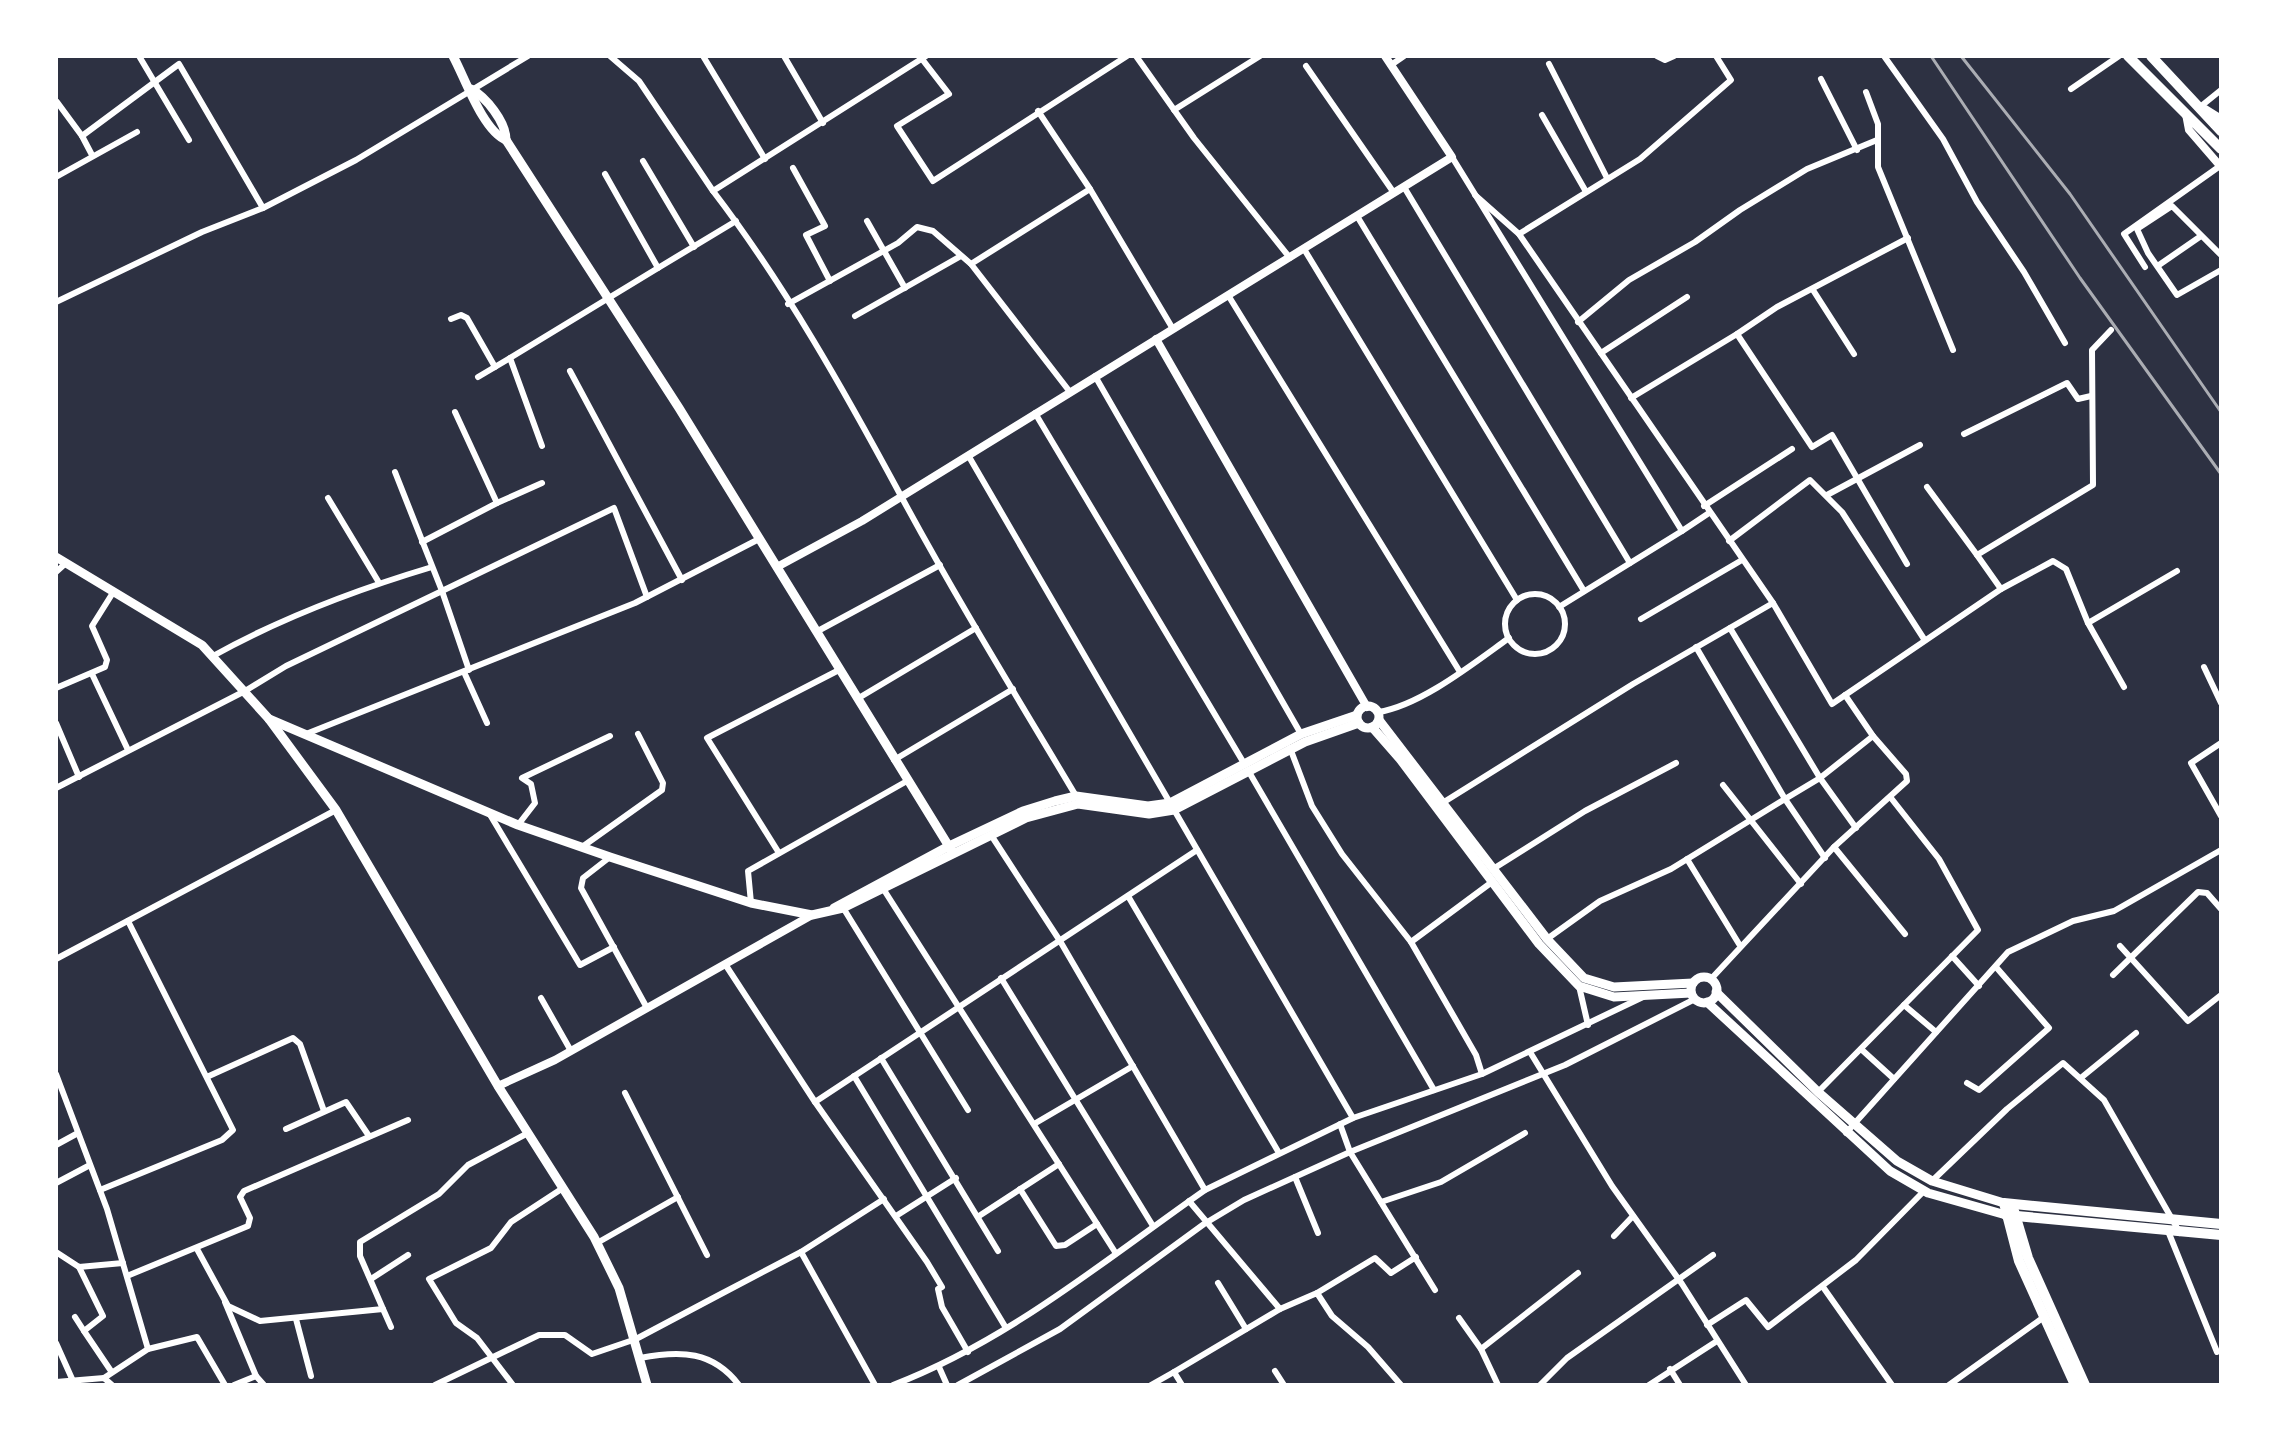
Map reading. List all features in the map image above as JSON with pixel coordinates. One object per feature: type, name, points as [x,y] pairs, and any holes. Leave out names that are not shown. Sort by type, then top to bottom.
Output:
[{"type":"highway","points":[[2128,56],[2221,149]]},
{"type":"highway","points":[[2151,56],[2220,125]]},
{"type":"highway","points":[[2075,1385],[2019,1261],[2009,1204],[2221,1235]]},
{"type":"highway","points":[[2010,1216],[2168,1231],[2178,1227],[2221,1224]]},
{"type":"highway","points":[[2010,1216],[2085,1385]]},
{"type":"main road","points":[[453,56],[471,89],[482,95],[506,132],[506,140],[777,567],[951,850]]},
{"type":"main road","points":[[56,557],[190,637],[213,656],[269,719],[336,810],[498,1086],[597,1243],[619,1288],[647,1385]]},
{"type":"main road","points":[[269,719],[518,825],[751,903],[812,915],[884,890],[951,850],[991,835],[1025,814],[1078,804],[1149,814],[1172,806],[1247,768],[1358,719],[1367,707],[1400,759],[1556,964],[1579,986],[1614,997],[1648,990]]},
{"type":"main road","points":[[1247,768],[1301,734],[1358,719],[1376,720],[1444,802],[1571,967],[1598,985],[1693,992],[1890,1171],[1924,1191],[2010,1216]]},
{"type":"main road","points":[[839,906],[1025,814],[1076,796],[1148,806],[1172,806]]},
{"type":"main road","points":[[1693,992],[1701,977],[1711,979],[1716,992],[1818,1092],[1897,1161],[1932,1181],[2009,1204]]},
{"type":"main road","points":[[1707,1002],[1716,992]]},
{"type":"street","points":[[139,56],[189,140]]},
{"type":"street","points":[[56,302],[202,232],[263,208],[356,160],[528,56]]},
{"type":"street","points":[[610,56],[639,81],[736,221],[852,406],[976,628],[1076,796]]},
{"type":"street","points":[[703,56],[765,159]]},
{"type":"street","points":[[784,56],[823,123]]},
{"type":"street","points":[[713,191],[924,57],[949,94],[897,126],[933,181],[1127,56]]},
{"type":"street","points":[[1136,56],[1174,110],[1290,258]]},
{"type":"street","points":[[1174,110],[1260,56]]},
{"type":"street","points":[[1385,56],[1452,157],[1682,531]]},
{"type":"street","points":[[1391,65],[1404,56]]},
{"type":"street","points":[[1657,56],[1665,60],[1674,56]]},
{"type":"street","points":[[1519,234],[1585,190],[1640,159],[1731,80],[1716,56]]},
{"type":"street","points":[[1884,56],[1943,139],[1977,202],[2024,272],[2065,343]]},
{"type":"street","points":[[2071,89],[2119,56]]},
{"type":"street","points":[[82,136],[179,64],[263,208]]},
{"type":"street","points":[[1549,64],[1607,178]]},
{"type":"street","points":[[1306,66],[1394,193]]},
{"type":"street","points":[[1821,79],[1857,150]]},
{"type":"street","points":[[2200,107],[2221,90]]},
{"type":"street","points":[[1866,92],[1878,124],[1878,167],[1953,350]]},
{"type":"street","points":[[56,102],[82,136],[92,155]]},
{"type":"street","points":[[1038,111],[1090,189],[1173,329]]},
{"type":"street","points":[[2145,267],[2124,234],[2221,167],[2189,130],[2186,114]]},
{"type":"street","points":[[1542,115],[1585,190]]},
{"type":"street","points":[[56,177],[137,132]]},
{"type":"street","points":[[1578,322],[1629,280],[1695,242],[1807,169],[1877,140]]},
{"type":"street","points":[[777,567],[901,496],[1452,157]]},
{"type":"street","points":[[643,161],[694,247]]},
{"type":"street","points":[[793,168],[825,226],[806,235],[830,281]]},
{"type":"street","points":[[605,174],[658,268]]},
{"type":"street","points":[[1404,187],[1630,563]]},
{"type":"street","points":[[971,264],[1090,189]]},
{"type":"street","points":[[1475,195],[1519,234],[1706,510],[1773,603],[1832,704],[2001,589],[2053,561],[2066,569],[2088,623],[2124,687]]},
{"type":"street","points":[[2221,255],[2218,243],[2201,236],[2172,206],[2139,227],[2140,241],[2159,265],[2159,272],[2180,296],[2221,270]]},
{"type":"street","points":[[1357,216],[1584,591]]},
{"type":"street","points":[[478,377],[736,221]]},
{"type":"street","points":[[867,221],[905,288]]},
{"type":"street","points":[[788,304],[884,250],[917,227],[933,231],[971,264],[1070,392]]},
{"type":"street","points":[[2159,265],[2201,236]]},
{"type":"street","points":[[1631,398],[1777,307],[1908,238]]},
{"type":"street","points":[[1304,249],[1517,600]]},
{"type":"street","points":[[855,316],[961,256]]},
{"type":"street","points":[[1813,290],[1854,354]]},
{"type":"street","points":[[1228,295],[1460,672]]},
{"type":"street","points":[[1601,353],[1687,297]]},
{"type":"street","points":[[451,319],[461,315],[467,318],[495,367]]},
{"type":"street","points":[[1977,555],[2093,485],[2092,350],[2111,330]]},
{"type":"street","points":[[1737,334],[1812,447],[1832,435],[1854,478],[1907,564]]},
{"type":"street","points":[[1156,339],[1367,707]]},
{"type":"street","points":[[510,358],[542,446]]},
{"type":"street","points":[[570,371],[682,580]]},
{"type":"street","points":[[1095,376],[1301,734]]},
{"type":"street","points":[[1964,434],[2067,383],[2078,399],[2091,396]]},
{"type":"street","points":[[455,412],[497,503]]},
{"type":"street","points":[[1035,413],[1434,1090]]},
{"type":"street","points":[[1827,495],[1920,445]]},
{"type":"street","points":[[1559,607],[1682,531],[1706,510],[1792,449]]},
{"type":"street","points":[[968,455],[1353,1118]]},
{"type":"street","points":[[395,472],[442,591],[487,723]]},
{"type":"street","points":[[1729,541],[1810,480],[1842,512],[1924,639]]},
{"type":"street","points":[[422,542],[542,483]]},
{"type":"street","points":[[1927,487],[2001,589]]},
{"type":"street","points":[[328,498],[378,581]]},
{"type":"street","points":[[56,788],[245,691],[286,666],[614,508],[647,597]]},
{"type":"street","points":[[306,734],[647,597],[759,539]]},
{"type":"street","points":[[1641,619],[1742,560]]},
{"type":"street","points":[[56,572],[66,563]]},
{"type":"street","points":[[816,632],[940,565]]},
{"type":"street","points":[[213,656],[265,627],[378,581],[432,567]]},
{"type":"street","points":[[2088,623],[2177,571]]},
{"type":"street","points":[[57,685],[92,674],[107,664],[94,634],[93,620],[114,591]]},
{"type":"street","points":[[1535,594],[1544,596],[1559,607],[1564,616],[1562,636],[1548,651],[1528,653],[1509,638],[1506,615],[1517,600],[1535,594]]},
{"type":"street","points":[[1444,802],[1773,603]]},
{"type":"street","points":[[857,699],[976,628]]},
{"type":"street","points":[[1730,628],[1820,778],[1856,828]]},
{"type":"street","points":[[1376,720],[1460,672],[1509,638]]},
{"type":"street","points":[[1696,647],[1785,799],[1825,858]]},
{"type":"street","points":[[2204,667],[2221,703]]},
{"type":"street","points":[[779,853],[707,738],[839,670]]},
{"type":"street","points":[[92,674],[128,750]]},
{"type":"street","points":[[894,760],[1013,689]]},
{"type":"street","points":[[1711,979],[1739,944],[1834,847],[1891,798],[1908,778],[1873,736],[1845,695]]},
{"type":"street","points":[[56,723],[79,777]]},
{"type":"street","points":[[582,847],[662,790],[663,783],[638,734]]},
{"type":"street","points":[[518,825],[535,803],[531,784],[522,778],[610,736]]},
{"type":"street","points":[[1547,939],[1600,901],[1687,859],[1751,821],[1820,778],[1873,736]]},
{"type":"street","points":[[2221,743],[2191,763],[2221,816]]},
{"type":"street","points":[[1290,748],[1320,818],[1342,854],[1411,942],[1476,1055],[1482,1074]]},
{"type":"street","points":[[1493,869],[1585,811],[1676,763]]},
{"type":"street","points":[[751,903],[748,871],[907,781]]},
{"type":"street","points":[[1723,785],[1801,884]]},
{"type":"street","points":[[1818,1092],[1976,935],[1978,927],[1939,859],[1891,798]]},
{"type":"street","points":[[56,947],[58,958],[336,810]]},
{"type":"street","points":[[489,813],[580,965],[614,947]]},
{"type":"street","points":[[991,835],[1060,941],[1205,1190]]},
{"type":"street","points":[[1834,847],[1905,934]]},
{"type":"street","points":[[815,1102],[1197,850]]},
{"type":"street","points":[[1846,1133],[2008,952],[2073,921],[2114,911],[2221,850]]},
{"type":"street","points":[[610,857],[583,878],[580,884],[647,1008]]},
{"type":"street","points":[[1687,859],[1739,944]]},
{"type":"street","points":[[1411,942],[1492,882]]},
{"type":"street","points":[[884,890],[1115,1252]]},
{"type":"street","points":[[2113,975],[2198,892],[2207,893],[2221,909]]},
{"type":"street","points":[[1128,896],[1279,1153]]},
{"type":"street","points":[[839,906],[968,1110]]},
{"type":"street","points":[[498,1086],[571,1051],[812,915]]},
{"type":"street","points":[[100,1190],[229,1136],[232,1122],[128,921]]},
{"type":"street","points":[[2120,946],[2188,1021],[2221,995]]},
{"type":"street","points":[[1952,956],[1979,986]]},
{"type":"street","points":[[725,964],[942,1287],[938,1289],[942,1307],[968,1352]]},
{"type":"street","points":[[1967,1083],[1979,1090],[2049,1028],[1996,967]]},
{"type":"street","points":[[1001,978],[1153,1226]]},
{"type":"street","points":[[1579,986],[1588,1025]]},
{"type":"street","points":[[893,1385],[968,1352],[1205,1190],[1353,1118],[1482,1074],[1588,1025],[1648,990]]},
{"type":"street","points":[[958,1385],[1060,1329],[1204,1224],[1244,1200],[1350,1152],[1542,1075],[1693,992]]},
{"type":"street","points":[[541,998],[571,1051]]},
{"type":"street","points":[[1904,1005],[1936,1032]]},
{"type":"street","points":[[2082,1077],[2136,1033]]},
{"type":"street","points":[[209,1076],[293,1038],[300,1044],[324,1111]]},
{"type":"street","points":[[1861,1049],[1894,1079]]},
{"type":"street","points":[[1530,1052],[1633,1216],[1679,1280],[1746,1385]]},
{"type":"street","points":[[881,1058],[998,1251]]},
{"type":"street","points":[[1932,1181],[2007,1109],[2063,1063],[2104,1100],[2178,1227]]},
{"type":"street","points":[[1034,1124],[1133,1066]]},
{"type":"street","points":[[56,1075],[100,1190],[148,1349]]},
{"type":"street","points":[[854,1076],[1006,1328]]},
{"type":"street","points":[[625,1093],[707,1255]]},
{"type":"street","points":[[286,1129],[341,1102],[351,1104],[369,1136]]},
{"type":"street","points":[[127,1276],[248,1226],[250,1218],[240,1197],[244,1191],[408,1120]]},
{"type":"street","points":[[1340,1124],[1350,1152],[1435,1290]]},
{"type":"street","points":[[56,1145],[78,1133]]},
{"type":"street","points":[[391,1327],[358,1248],[366,1236],[439,1194],[468,1165],[528,1133]]},
{"type":"street","points":[[1381,1202],[1441,1182],[1525,1133]]},
{"type":"street","points":[[979,1216],[1059,1164]]},
{"type":"street","points":[[56,1183],[90,1165]]},
{"type":"street","points":[[1295,1177],[1318,1233]]},
{"type":"street","points":[[896,1216],[956,1178]]},
{"type":"street","points":[[513,1385],[477,1338],[456,1323],[429,1279],[491,1248],[511,1222],[563,1188]]},
{"type":"street","points":[[1020,1189],[1056,1246],[1065,1245],[1097,1224]]},
{"type":"street","points":[[1707,1325],[1746,1300],[1768,1327],[1856,1260],[1924,1191]]},
{"type":"street","points":[[597,1243],[678,1197]]},
{"type":"street","points":[[435,1385],[462,1375],[539,1335],[565,1335],[592,1354],[636,1339],[801,1252],[884,1199]]},
{"type":"street","points":[[1189,1201],[1204,1224],[1280,1309]]},
{"type":"street","points":[[1614,1236],[1633,1216]]},
{"type":"street","points":[[2168,1231],[2217,1352]]},
{"type":"street","points":[[197,1249],[224,1301],[256,1376],[264,1385]]},
{"type":"street","points":[[56,1252],[79,1267],[103,1316],[84,1331]]},
{"type":"street","points":[[801,1252],[875,1385]]},
{"type":"street","points":[[371,1279],[408,1255]]},
{"type":"street","points":[[1540,1385],[1567,1358],[1713,1255]]},
{"type":"street","points":[[1151,1385],[1280,1309],[1317,1293],[1375,1258],[1391,1273],[1416,1257]]},
{"type":"street","points":[[79,1267],[123,1263]]},
{"type":"street","points":[[1481,1349],[1578,1273]]},
{"type":"street","points":[[1218,1283],[1246,1329]]},
{"type":"street","points":[[1823,1287],[1892,1385]]},
{"type":"street","points":[[1317,1293],[1332,1316],[1363,1341],[1401,1385]]},
{"type":"street","points":[[224,1301],[260,1321],[383,1309]]},
{"type":"street","points":[[75,1317],[111,1371]]},
{"type":"street","points":[[1949,1385],[2044,1317]]},
{"type":"street","points":[[1459,1318],[1481,1349],[1498,1385]]},
{"type":"street","points":[[296,1319],[311,1376]]},
{"type":"street","points":[[56,1382],[104,1378],[148,1349],[197,1337],[217,1378],[225,1385]]},
{"type":"street","points":[[1649,1385],[1717,1341]]},
{"type":"street","points":[[56,1343],[73,1381]]},
{"type":"street","points":[[640,1358],[669,1352],[694,1354],[727,1369],[739,1385]]},
{"type":"street","points":[[939,1367],[947,1385]]},
{"type":"street","points":[[1670,1369],[1680,1385]]},
{"type":"street","points":[[1275,1371],[1284,1385]]},
{"type":"street","points":[[1174,1372],[1182,1385]]},
{"type":"street","points":[[462,1375],[465,1385]]},
{"type":"street","points":[[234,1385],[256,1376]]},
{"type":"street","points":[[104,1378],[112,1385]]},
{"type":"railway","points":[[1931,56],[2080,278],[2221,474]]},
{"type":"railway","points":[[1961,56],[2070,194],[2221,412]]}]
